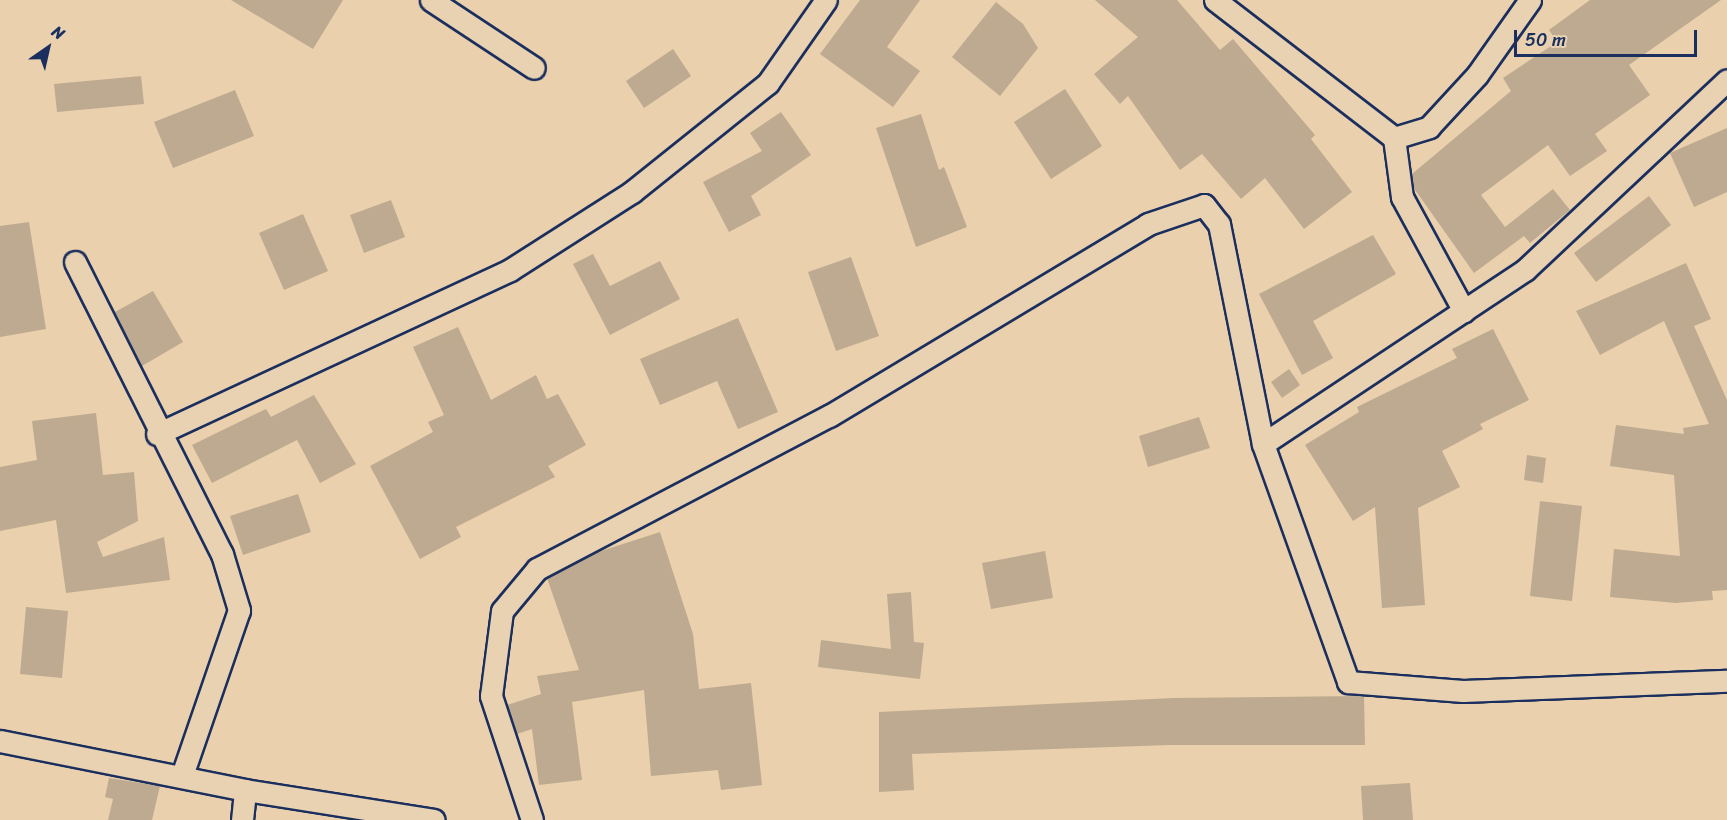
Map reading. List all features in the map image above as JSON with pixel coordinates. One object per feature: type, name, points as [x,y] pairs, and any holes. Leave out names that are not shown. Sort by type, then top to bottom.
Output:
[{"type":"street","points":[[431,0],[534,68]]},
{"type":"street","points":[[158,434],[510,270],[632,192],[768,83],[826,0]]},
{"type":"street","points":[[1215,0],[1394,138],[1402,197],[1464,311]]},
{"type":"street","points":[[1394,138],[1429,127],[1477,75],[1530,0]]},
{"type":"street","points":[[1263,444],[1525,270],[1727,80]]},
{"type":"street","points":[[532,820],[491,696],[502,611],[537,569],[829,416],[1148,224],[1204,205],[1219,224],[1263,444],[1348,682],[1463,691],[1727,681]]},
{"type":"street","points":[[75,262],[158,434],[222,554],[239,610],[182,776]]},
{"type":"street","points":[[0,741],[245,790],[434,820]]},
{"type":"street","points":[[242,820],[245,790]]},
{"type":"building","points":[[231,0],[343,0],[313,49]]},
{"type":"building","points":[[860,0],[920,0],[887,47],[920,71],[893,107],[820,54]]},
{"type":"building","points":[[1095,0],[1177,0],[1220,50],[1233,39],[1315,135],[1311,139],[1352,192],[1304,229],[1265,178],[1241,199],[1202,154],[1180,170],[1128,96],[1120,104],[1094,74],[1138,37]]},
{"type":"building","points":[[1590,0],[1721,0],[1629,65],[1650,95],[1595,134],[1607,151],[1570,176],[1548,145],[1481,195],[1505,227],[1553,189],[1570,210],[1530,243],[1524,236],[1474,273],[1413,187],[1412,174],[1511,91],[1503,78],[1557,42],[1549,30]]},
{"type":"building","points":[[996,2],[1023,24],[1038,48],[1000,96],[952,57]]},
{"type":"building","points":[[673,49],[691,76],[644,108],[626,81]]},
{"type":"building","points":[[141,76],[144,104],[57,112],[54,84]]},
{"type":"building","points":[[1065,89],[1102,146],[1051,179],[1014,122]]},
{"type":"building","points":[[235,90],[254,136],[173,168],[154,122]]},
{"type":"building","points":[[781,112],[811,155],[751,196],[761,215],[729,232],[703,182],[762,151],[750,133]]},
{"type":"building","points":[[921,114],[939,170],[944,167],[967,227],[916,247],[876,128]]},
{"type":"building","points":[[1727,128],[1727,192],[1694,207],[1670,153]]},
{"type":"building","points":[[1649,196],[1671,225],[1596,282],[1574,253]]},
{"type":"building","points":[[391,200],[405,237],[364,253],[350,215]]},
{"type":"building","points":[[303,214],[328,271],[284,290],[259,233]]},
{"type":"building","points":[[29,222],[46,329],[0,337],[0,226]]},
{"type":"building","points":[[1373,235],[1396,274],[1313,321],[1333,358],[1302,375],[1259,294]]},
{"type":"building","points":[[593,254],[610,286],[660,261],[680,299],[610,335],[573,264]]},
{"type":"building","points":[[851,257],[879,336],[836,351],[808,272]]},
{"type":"building","points":[[1686,263],[1711,319],[1694,326],[1727,400],[1727,590],[1712,591],[1713,600],[1676,603],[1610,597],[1614,549],[1680,556],[1674,475],[1610,466],[1616,425],[1684,434],[1683,428],[1709,424],[1664,321],[1600,355],[1576,311]]},
{"type":"building","points":[[153,291],[183,342],[142,366],[115,312]]},
{"type":"building","points":[[738,318],[778,412],[738,429],[717,381],[660,405],[640,359]]},
{"type":"building","points":[[458,327],[491,400],[536,375],[547,399],[558,394],[586,445],[548,466],[555,477],[456,527],[461,537],[420,559],[370,466],[433,432],[428,422],[444,415],[413,347]]},
{"type":"building","points":[[1493,329],[1529,400],[1480,424],[1483,429],[1442,451],[1460,487],[1418,508],[1425,605],[1382,608],[1375,507],[1353,521],[1305,445],[1359,412],[1357,407],[1457,358],[1452,349]]},
{"type":"building","points":[[1289,369],[1300,385],[1282,398],[1271,382]]},
{"type":"building","points":[[314,395],[356,464],[320,483],[297,440],[212,483],[192,445],[266,409],[271,417]]},
{"type":"building","points":[[96,413],[103,475],[134,472],[138,521],[97,542],[103,557],[164,537],[170,580],[66,593],[56,520],[0,531],[0,467],[37,460],[32,421]]},
{"type":"building","points":[[1199,417],[1210,448],[1148,467],[1139,436]]},
{"type":"building","points":[[1527,455],[1546,458],[1543,483],[1524,480]]},
{"type":"building","points":[[298,494],[311,532],[243,555],[230,516]]},
{"type":"building","points":[[1540,501],[1582,506],[1572,601],[1530,596]]},
{"type":"building","points":[[660,532],[693,634],[699,689],[751,683],[762,785],[721,790],[718,770],[651,776],[644,690],[572,702],[582,780],[539,785],[532,729],[517,734],[507,705],[541,694],[537,676],[579,670],[547,578],[595,553]]},
{"type":"building","points":[[1045,551],[1053,598],[991,609],[982,563]]},
{"type":"building","points":[[911,592],[914,642],[924,643],[920,679],[818,667],[821,640],[891,649],[887,594]]},
{"type":"building","points":[[26,607],[68,611],[62,678],[20,674]]},
{"type":"building","points":[[1364,696],[1365,745],[1170,745],[912,754],[914,790],[879,792],[879,712],[1173,698]]},
{"type":"building","points":[[109,778],[160,786],[152,820],[108,820],[113,799],[105,797]]},
{"type":"building","points":[[1410,783],[1413,820],[1363,820],[1361,786]]}]
